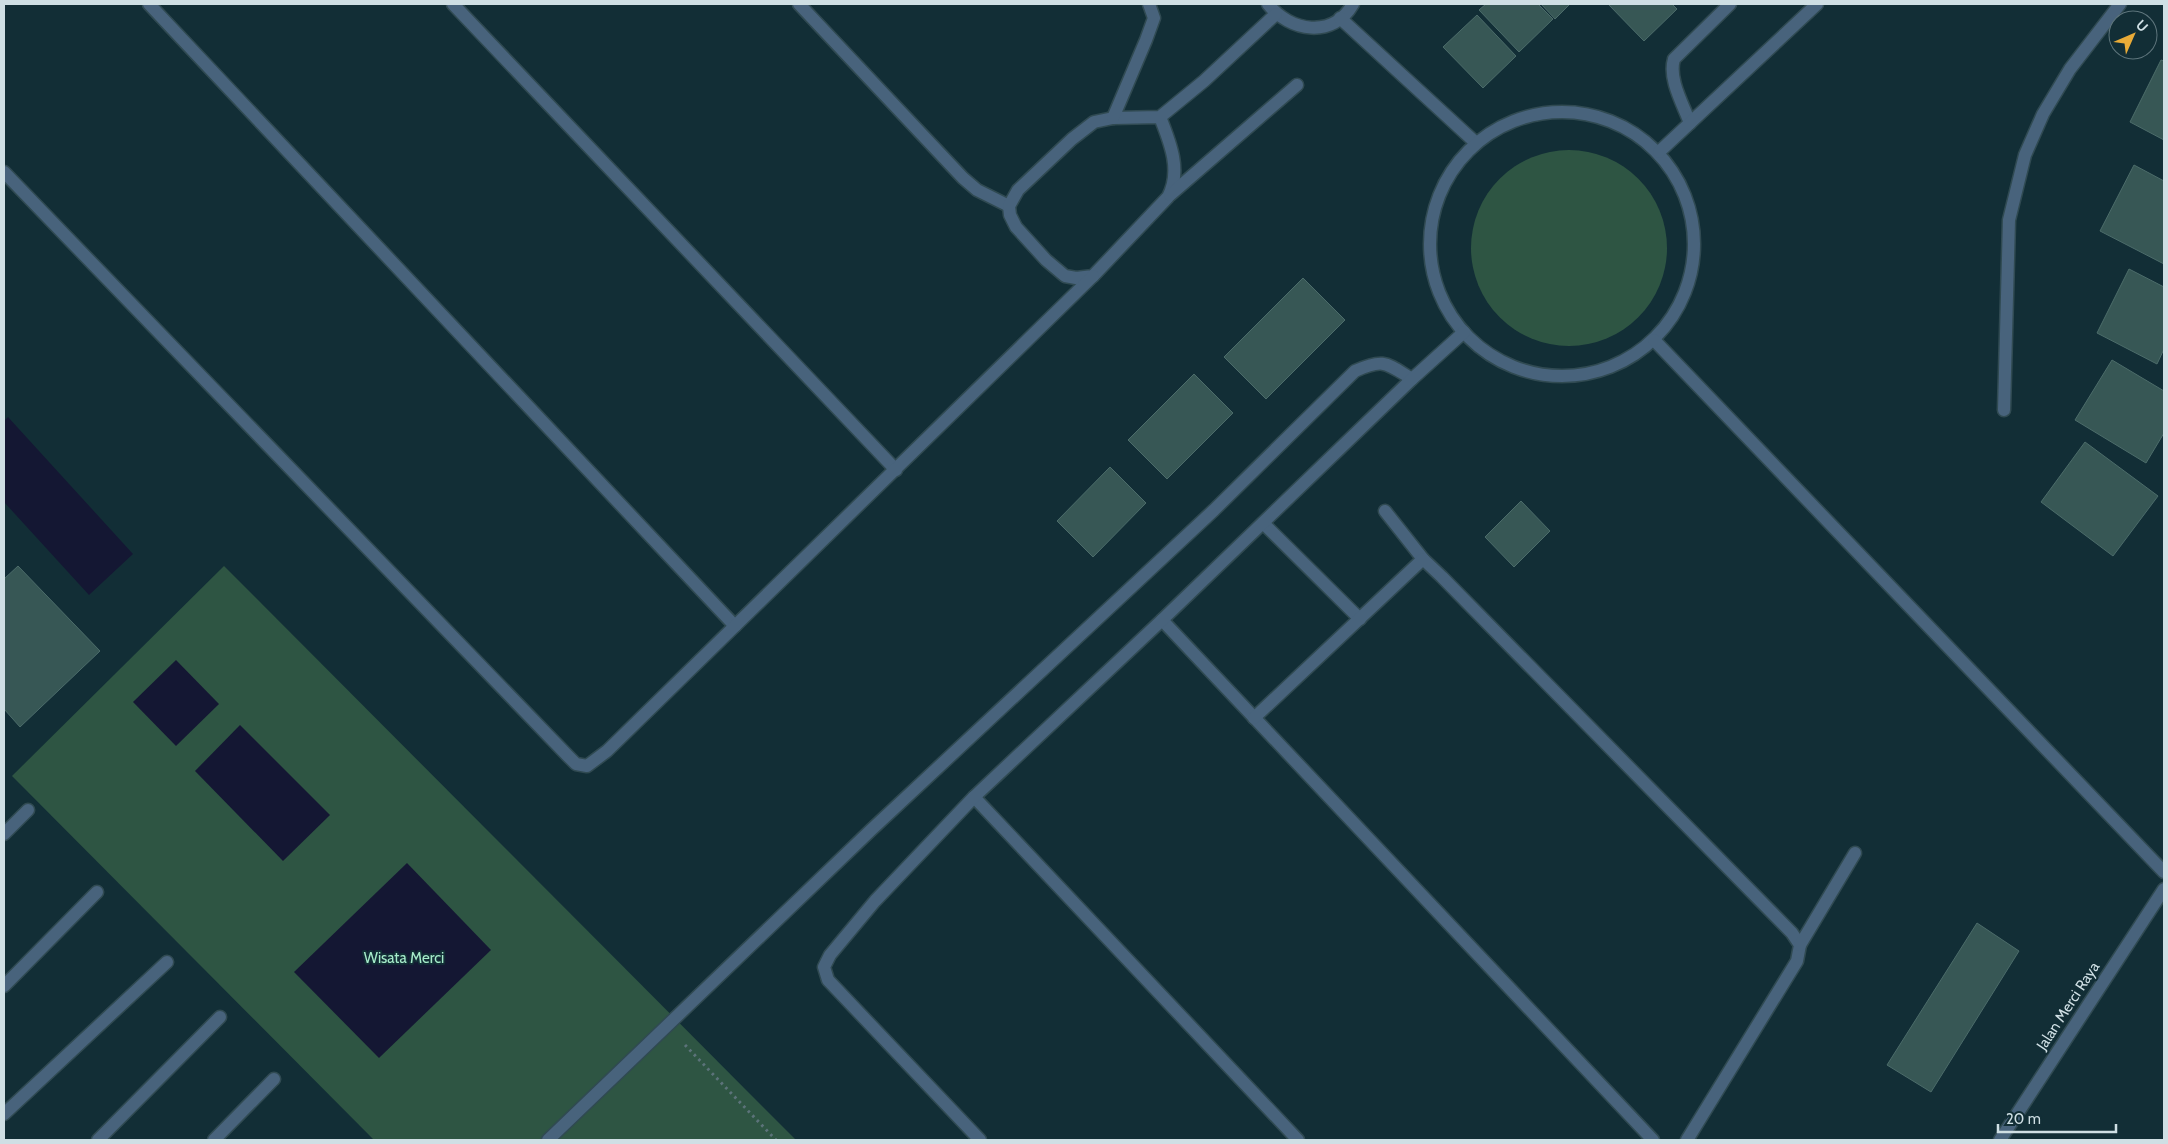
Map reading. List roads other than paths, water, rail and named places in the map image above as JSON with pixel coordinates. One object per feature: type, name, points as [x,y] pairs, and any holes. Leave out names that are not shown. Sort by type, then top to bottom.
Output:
[{"type":"street","points":[[148,4],[735,626]]},
{"type":"street","points":[[453,4],[896,470]]},
{"type":"street","points":[[799,4],[963,178],[977,190],[1009,206]]},
{"type":"street","points":[[1113,118],[1154,18],[1149,4]]},
{"type":"street","points":[[1093,276],[1076,278],[1065,276],[1046,260],[1016,227],[1010,215],[1009,206],[1018,190],[1072,139],[1094,122],[1113,118],[1160,117],[1204,81],[1272,9],[1291,24],[1308,28],[1325,26],[1340,18],[1353,4]]},
{"type":"street","points":[[1690,123],[1673,75],[1672,66],[1674,59],[1730,4]]},
{"type":"street","points":[[1658,152],[1817,4]]},
{"type":"street","points":[[2004,410],[2009,220],[2025,155],[2043,114],[2070,69],[2120,4]]},
{"type":"street","points":[[1340,18],[1476,143]]},
{"type":"street","points":[[4,172],[576,764],[587,766],[607,752],[896,470],[1093,276],[1168,197],[1297,84]]},
{"type":"street","points":[[1548,112],[1589,114],[1626,128],[1658,152],[1682,187],[1694,227],[1693,268],[1680,307],[1654,340],[1626,361],[1592,373],[1557,376],[1523,370],[1507,363],[1491,355],[1464,332],[1441,296],[1430,256],[1433,214],[1448,175],[1476,143],[1510,122],[1548,112]]},
{"type":"street","points":[[1160,117],[1168,138],[1175,169],[1174,183],[1168,197]]},
{"type":"street","points":[[980,1140],[828,980],[824,967],[830,955],[876,900],[974,797],[1162,620],[1412,379],[1464,332]]},
{"type":"street","points":[[1654,340],[2164,872]]},
{"type":"street","points":[[548,1140],[878,823],[1214,510],[1355,371],[1372,364],[1387,363],[1412,379]]},
{"type":"street","points":[[1385,511],[1423,559],[1792,933],[1800,946]]},
{"type":"street","points":[[1263,523],[1360,619]]},
{"type":"street","points":[[1254,718],[1423,559]]},
{"type":"street","points":[[1162,620],[1653,1140]]},
{"type":"street","points":[[974,797],[1298,1140]]},
{"type":"street","points":[[4,834],[28,810]]},
{"type":"street","points":[[1687,1140],[1797,961],[1800,946],[1856,853]]},
{"type":"street","name":"Jalan Merci Raya","points":[[2000,1140],[2164,889]]},
{"type":"street","points":[[4,986],[97,892]]},
{"type":"street","points":[[4,1114],[167,962]]},
{"type":"street","points":[[98,1140],[220,1017]]},
{"type":"street","points":[[214,1140],[274,1079]]},
{"type":"water","points":[[8,417],[133,554],[89,595],[4,502],[4,421]]},
{"type":"water","points":[[176,660],[219,704],[176,746],[133,702]]},
{"type":"water","points":[[240,725],[330,815],[283,861],[195,771]]},
{"type":"water","points":[[407,863],[491,950],[379,1058],[294,972]]},
{"type":"park label","name":"Wisata Merci","points":[[404,958]]}]
